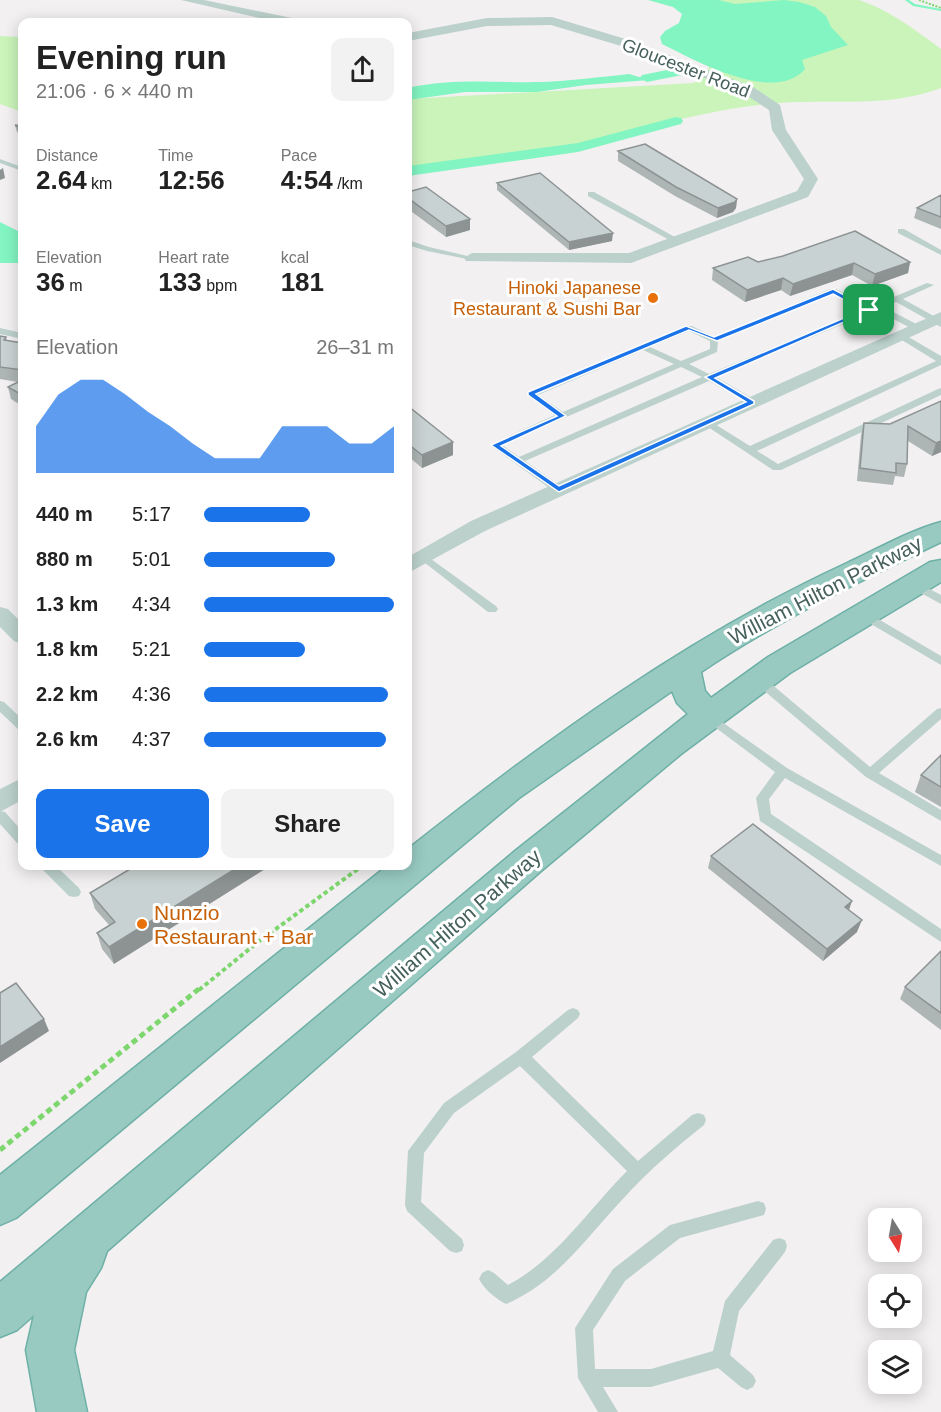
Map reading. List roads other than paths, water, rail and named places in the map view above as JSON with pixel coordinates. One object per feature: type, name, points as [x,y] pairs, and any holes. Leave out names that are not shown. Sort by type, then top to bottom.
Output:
[{"type":"highway","name":"William Hilton Parkway","points":[[412,867],[507,789],[736,634],[824,586],[941,531]]},
{"type":"highway","name":"William Hilton Parkway","points":[[0,1313],[528,861],[708,716],[862,613],[932,585]]},
{"type":"highway","points":[[684,668],[688,695],[708,716]]},
{"type":"highway","name":"William Hilton Parkway","points":[[0,1203],[408,870]]},
{"type":"highway","points":[[62,1412],[50,1350],[64,1284],[100,1228]]},
{"type":"street","points":[[187,0],[272,18]]},
{"type":"street","name":"Gloucester Road","points":[[412,36],[487,22],[552,21],[625,43],[748,90],[776,108],[779,130],[811,179],[803,194],[631,258],[472,258]]},
{"type":"street","points":[[416,561],[478,526],[927,325]]},
{"type":"street","points":[[0,614],[18,632]]},
{"type":"street","points":[[0,802],[18,791]]},
{"type":"lane","points":[[0,161],[18,168]]},
{"type":"lane","points":[[591,194],[678,241]]},
{"type":"lane","points":[[901,231],[941,253]]},
{"type":"lane","points":[[412,243],[427,249],[472,258]]},
{"type":"lane","points":[[519,461],[709,377],[930,285]]},
{"type":"lane","points":[[562,416],[531,394],[689,328],[714,340],[833,291],[874,308],[927,325]]},
{"type":"lane","points":[[750,450],[941,361],[927,325],[896,299]]},
{"type":"lane","points":[[0,331],[18,335]]},
{"type":"lane","points":[[559,490],[495,445],[714,350],[714,340]]},
{"type":"lane","points":[[643,347],[668,361],[683,363],[752,402]]},
{"type":"lane","points":[[706,423],[777,468],[941,391]]},
{"type":"lane","points":[[416,561],[492,609]]},
{"type":"lane","points":[[862,613],[941,661]]},
{"type":"lane","points":[[759,680],[870,774],[941,816]]},
{"type":"lane","points":[[0,705],[18,722]]},
{"type":"lane","points":[[870,774],[941,712]]},
{"type":"lane","points":[[708,716],[783,771],[941,861]]},
{"type":"lane","points":[[783,771],[762,798],[765,817],[941,936]]},
{"type":"lane","points":[[0,816],[18,835]]},
{"type":"lane","points":[[52,870],[74,892]]},
{"type":"lane","points":[[456,1245],[413,1205],[416,1151],[449,1107],[521,1057],[573,1014]]},
{"type":"lane","points":[[521,1057],[639,1172]]},
{"type":"lane","points":[[488,1279],[506,1295],[530,1284],[557,1262],[639,1172],[698,1120]]},
{"type":"lane","points":[[609,1412],[587,1378],[584,1328],[619,1275],[676,1231],[758,1209]]},
{"type":"lane","points":[[720,1358],[731,1307],[779,1246]]},
{"type":"lane","points":[[587,1378],[651,1378],[720,1358]]},
{"type":"lane","points":[[720,1358],[747,1381]]},
{"type":"waterway","points":[[907,0],[914,5],[941,10]]},
{"type":"waterway","points":[[647,78],[677,72]]},
{"type":"waterway","points":[[412,170],[466,161],[564,150],[606,141],[676,121]]},
{"type":"place","name":"Hinoki Japanese Restaurant & Sushi Bar","points":[[653,298]]},
{"type":"place","name":"Nunzio Restaurant + Bar","points":[[142,924]]}]
